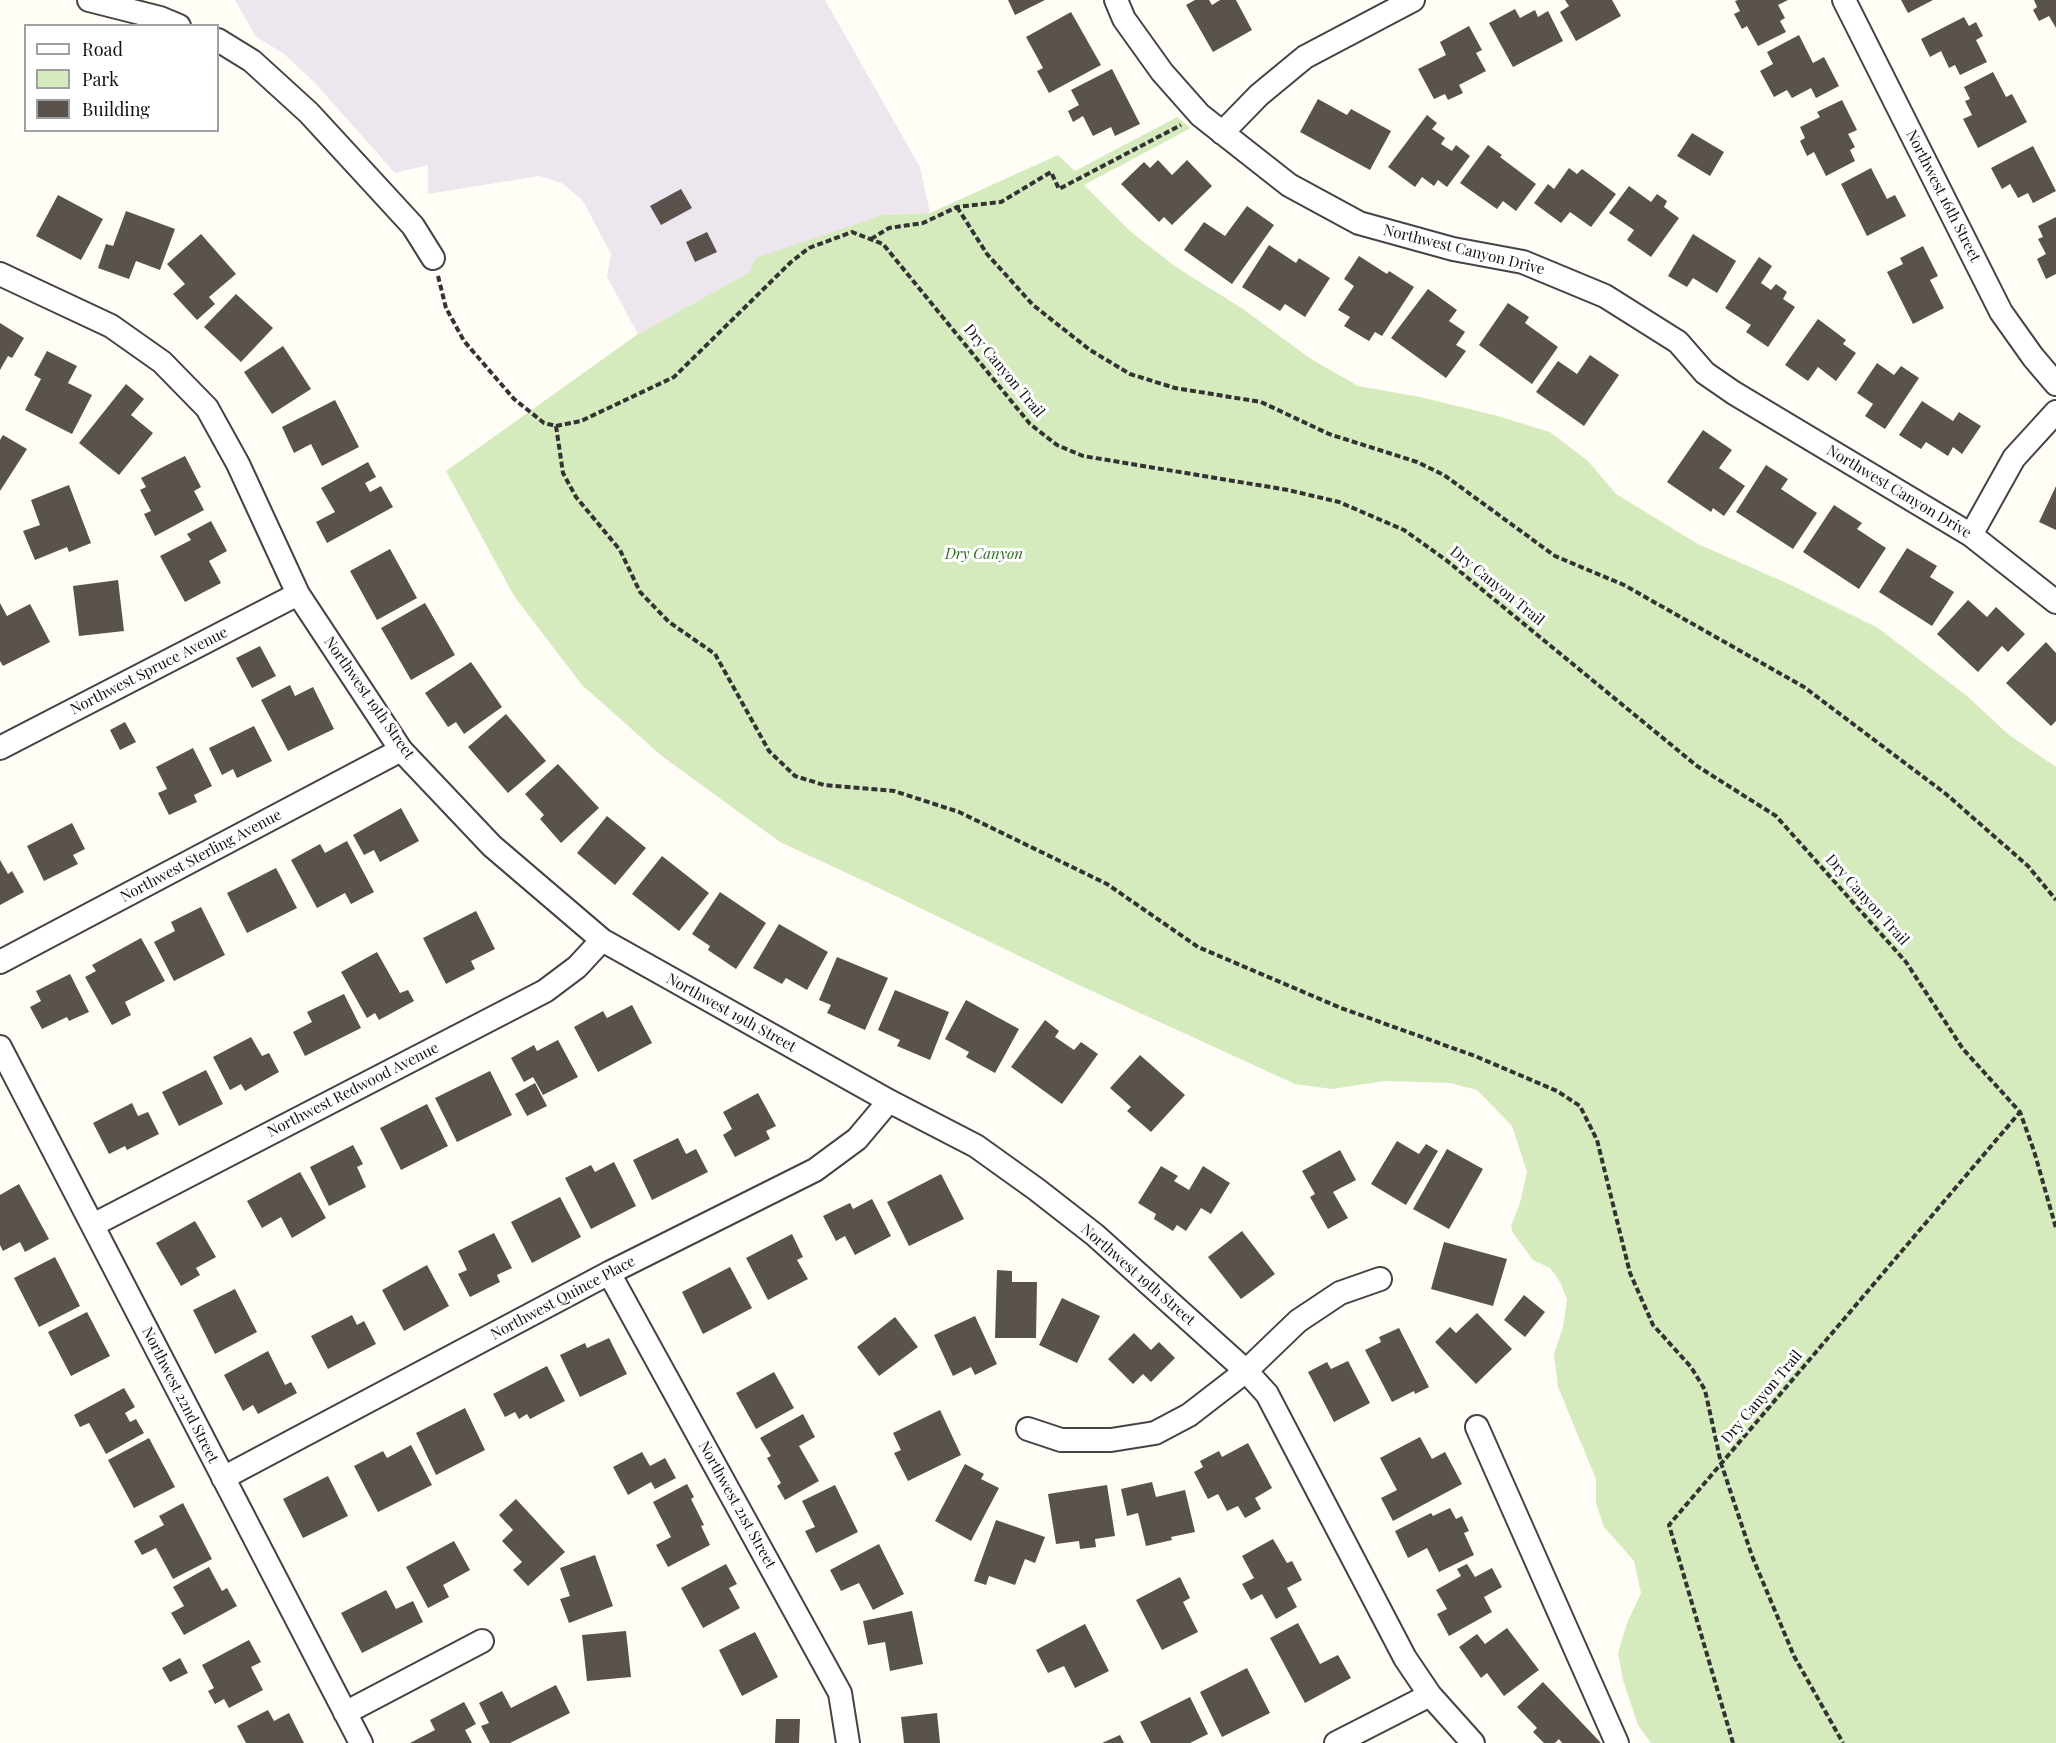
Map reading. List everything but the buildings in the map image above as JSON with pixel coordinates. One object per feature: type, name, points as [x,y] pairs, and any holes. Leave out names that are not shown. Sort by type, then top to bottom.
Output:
[{"type":"street","points":[[89,0],[160,18],[174,24]]},
{"type":"street","name":"Northwest Canyon Drive","points":[[1116,0],[1124,19],[1162,72],[1200,115],[1289,185],[1359,223],[1453,249],[1523,262],[1605,296],[1678,342],[1705,373],[1734,393],[1971,535],[2056,602]]},
{"type":"street","points":[[1222,133],[1259,94],[1305,57],[1413,0]]},
{"type":"street","name":"Northwest 16th Street","points":[[1844,0],[2001,312],[2033,357],[2056,384]]},
{"type":"street","points":[[219,41],[252,61],[309,112],[413,226],[433,258]]},
{"type":"street","name":"Northwest 19th Street","points":[[0,274],[111,326],[162,363],[207,408],[238,464],[298,594],[401,750],[492,846],[602,940],[889,1101],[976,1146],[1095,1235],[1246,1371],[1267,1394],[1405,1658],[1430,1695],[1473,1743]]},
{"type":"street","points":[[1971,535],[2014,458],[2056,412]]},
{"type":"street","name":"Northwest Spruce Avenue","points":[[0,748],[298,594]]},
{"type":"street","name":"Northwest Sterling Avenue","points":[[0,962],[401,750]]},
{"type":"street","name":"Northwest Redwood Avenue","points":[[93,1225],[545,991],[576,967],[602,940]]},
{"type":"street","name":"Northwest 22nd Street","points":[[0,1047],[361,1743]]},
{"type":"street","name":"Northwest Quince Place","points":[[223,1478],[609,1273],[815,1170],[857,1139],[889,1101]]},
{"type":"street","name":"Northwest 21st Street","points":[[609,1273],[840,1693],[848,1743]]},
{"type":"street","points":[[1028,1429],[1061,1440],[1111,1440],[1155,1433],[1189,1415],[1246,1371],[1298,1321],[1340,1293],[1380,1279]]},
{"type":"street","points":[[1477,1427],[1617,1743]]},
{"type":"street","points":[[345,1713],[482,1641]]},
{"type":"street","points":[[1336,1743],[1430,1695]]},
{"type":"path","points":[[433,258],[446,308],[464,341],[514,399],[544,423],[556,426],[581,421],[674,377],[791,262],[809,248],[852,232],[870,239],[889,228],[923,223],[957,207],[1002,202],[1051,172],[1059,189],[1200,115]]},
{"type":"path","points":[[957,207],[987,254],[1033,305],[1090,350],[1130,374],[1174,388],[1261,402],[1329,434],[1417,462],[1444,475],[1555,556],[1624,585],[1804,687],[1946,794],[2028,866],[2056,900]]},
{"type":"path","name":"Dry Canyon Trail","points":[[870,239],[883,244],[1030,424],[1057,445],[1083,456],[1288,490],[1339,502],[1404,530],[1446,561],[1697,766],[1776,816],[1906,962],[1963,1049],[2020,1112],[2034,1151],[2056,1228]]},
{"type":"path","points":[[556,426],[563,473],[576,497],[620,550],[640,592],[669,622],[715,654],[769,751],[795,776],[824,785],[894,791],[959,812],[1107,884],[1198,947],[1341,1008],[1475,1056],[1557,1091],[1580,1106],[1598,1140],[1630,1273],[1653,1324],[1691,1367],[1705,1390],[1721,1463],[1752,1556],[1794,1656],[1843,1743]]},
{"type":"path","name":"Dry Canyon Trail","points":[[1734,1743],[1669,1525],[2020,1112]]},
{"type":"shaded area","points":[[235,0],[825,0],[920,167],[930,213],[883,215],[750,272],[638,334],[607,277],[611,254],[583,201],[562,183],[539,176],[428,194],[428,165],[395,173],[314,82],[283,53],[256,37]]},
{"type":"green space","name":"Dry Canyon","points":[[1177,117],[1191,128],[1084,185],[1131,232],[1176,267],[1243,309],[1311,359],[1358,386],[1420,397],[1494,415],[1550,432],[1588,461],[1616,494],[1698,544],[1793,586],[1878,628],[1967,696],[2009,735],[2056,767],[2056,1743],[1651,1743],[1638,1725],[1623,1680],[1618,1653],[1627,1623],[1641,1593],[1634,1561],[1604,1527],[1596,1503],[1596,1479],[1558,1387],[1554,1354],[1563,1327],[1567,1299],[1560,1282],[1550,1268],[1533,1260],[1513,1233],[1511,1226],[1520,1203],[1527,1172],[1512,1126],[1477,1090],[1450,1083],[1385,1081],[1332,1089],[1295,1084],[1081,986],[780,842],[663,757],[582,685],[514,596],[446,471],[638,334],[750,272],[756,258],[883,215],[930,213],[1058,155],[1075,171]]}]
